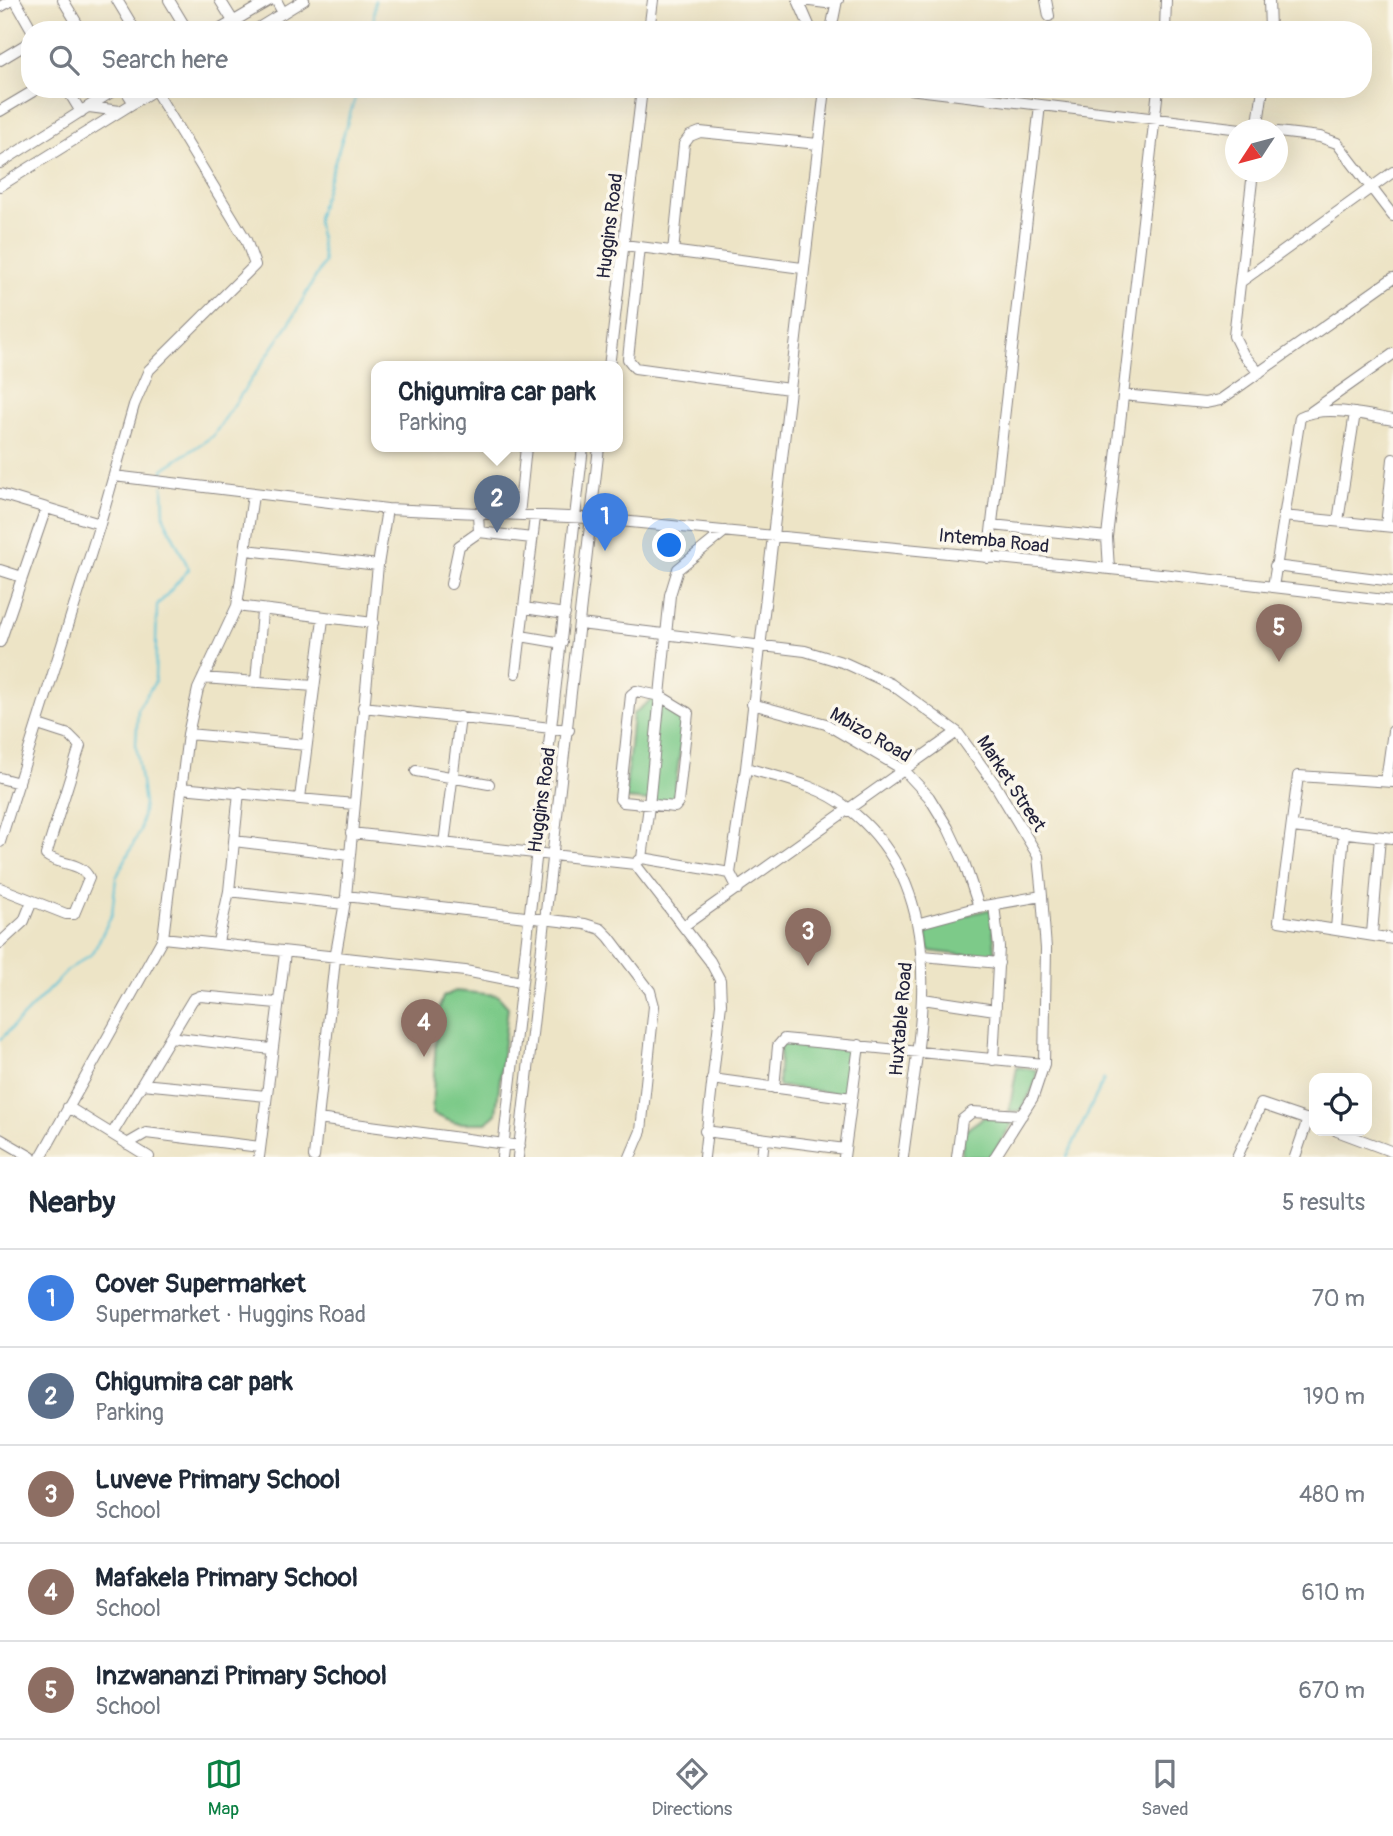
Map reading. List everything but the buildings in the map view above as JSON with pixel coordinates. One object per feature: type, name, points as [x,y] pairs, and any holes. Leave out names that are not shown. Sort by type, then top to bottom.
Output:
[{"type":"street","points":[[0,7],[13,0],[26,21]]},
{"type":"street","points":[[63,0],[76,21]]},
{"type":"street","points":[[117,0],[130,21]]},
{"type":"street","points":[[169,0],[182,21]]},
{"type":"street","points":[[220,0],[233,21],[270,0]]},
{"type":"street","points":[[276,0],[284,13]]},
{"type":"street","points":[[270,21],[304,0]]},
{"type":"street","points":[[650,21],[653,0]]},
{"type":"street","points":[[808,21],[800,0],[818,3],[838,0],[833,21]]},
{"type":"street","points":[[1046,0],[1049,16]]},
{"type":"street","points":[[1165,21],[1166,0]]},
{"type":"street","points":[[1269,0],[1270,21]]},
{"type":"street","points":[[0,60],[21,47]]},
{"type":"street","points":[[0,111],[22,98]]},
{"type":"street","points":[[75,98],[85,109],[120,111]]},
{"type":"street","points":[[0,163],[102,98]]},
{"type":"street","points":[[131,98],[134,103]]},
{"type":"street","points":[[0,186],[142,98]]},
{"type":"street","points":[[0,842],[100,524],[134,405],[149,369],[255,265],[246,240],[161,98]]},
{"type":"street","name":"Huggins Road","points":[[610,361],[641,98]]},
{"type":"street","points":[[738,889],[730,873],[746,768],[758,644],[824,98]]},
{"type":"street","points":[[983,98],[1225,127]]},
{"type":"street","points":[[1110,569],[1107,537],[1156,98]]},
{"type":"street","points":[[1259,119],[1262,98]]},
{"type":"street","points":[[988,558],[1040,105]]},
{"type":"street","points":[[54,131],[70,144]]},
{"type":"street","points":[[673,252],[684,144],[690,136],[700,132],[818,144]]},
{"type":"street","points":[[1288,133],[1331,139],[1344,149],[1393,216]]},
{"type":"street","points":[[1242,281],[1393,172]]},
{"type":"street","points":[[1252,182],[1234,336],[1243,354],[1259,373]]},
{"type":"street","points":[[624,245],[802,268]]},
{"type":"street","points":[[640,247],[628,359],[635,368],[789,389]]},
{"type":"street","points":[[1123,395],[1214,402],[1393,278]]},
{"type":"street","points":[[1273,587],[1299,419],[1393,355]]},
{"type":"street","points":[[1311,412],[1355,413],[1393,420]]},
{"type":"street","points":[[1338,521],[1355,413]]},
{"type":"street","points":[[519,515],[525,452]]},
{"type":"street","points":[[502,1157],[582,452]]},
{"type":"street","name":"Huggins Road","points":[[519,1152],[550,857],[569,730],[598,452]]},
{"type":"street","points":[[1283,516],[1389,527],[1393,459]]},
{"type":"street","name":"Intemba Road","points":[[114,476],[253,495],[387,509],[590,518],[1110,569],[1393,601]]},
{"type":"street","points":[[0,494],[100,524]]},
{"type":"street","points":[[41,1157],[163,938],[188,734],[203,678],[237,606],[253,495]]},
{"type":"street","points":[[0,642],[46,508]]},
{"type":"street","points":[[314,1157],[335,959],[345,900],[378,565],[387,509]]},
{"type":"street","points":[[478,514],[479,532]]},
{"type":"street","points":[[516,673],[535,517]]},
{"type":"street","points":[[992,525],[1107,537]]},
{"type":"street","points":[[704,1157],[721,987],[710,961],[639,861],[649,806],[670,595],[678,569],[725,531]]},
{"type":"street","points":[[451,584],[459,546],[479,532],[532,538]]},
{"type":"street","points":[[246,550],[378,565]]},
{"type":"street","points":[[1275,566],[1393,581]]},
{"type":"street","points":[[0,570],[22,577]]},
{"type":"street","points":[[237,606],[262,612],[373,623]]},
{"type":"street","points":[[524,608],[565,614]]},
{"type":"street","points":[[256,682],[262,612]]},
{"type":"street","points":[[300,798],[323,619]]},
{"type":"street","name":"Market Street","points":[[580,624],[805,651],[870,674],[915,699],[957,733],[994,782],[1038,856],[1042,896],[1045,949],[1044,1064],[1038,1085],[1023,1115],[995,1157]]},
{"type":"street","points":[[521,636],[562,643]]},
{"type":"street","points":[[203,678],[314,686]]},
{"type":"street","points":[[639,691],[660,696],[682,708],[688,717],[677,806],[649,806],[623,802],[620,799],[631,695],[639,691]]},
{"type":"street","name":"Mbizo Road","points":[[752,704],[826,724],[904,770],[929,797],[948,828],[979,907]]},
{"type":"street","points":[[363,707],[569,730]]},
{"type":"street","points":[[444,844],[460,717]]},
{"type":"street","points":[[0,888],[66,914],[74,914],[89,878],[85,870],[78,866],[53,860],[46,855],[80,746],[69,735],[38,725]]},
{"type":"street","points":[[1393,732],[1390,782],[1298,776],[1279,921],[1393,939]]},
{"type":"street","points":[[685,925],[957,733]]},
{"type":"street","points":[[188,734],[306,745]]},
{"type":"street","name":"Huxtable Road","points":[[746,768],[802,784],[848,808],[890,852],[907,885],[920,923],[923,999],[903,1157]]},
{"type":"street","points":[[416,771],[489,784]]},
{"type":"street","points":[[0,778],[19,783]]},
{"type":"street","points":[[181,788],[354,804]]},
{"type":"street","points":[[218,942],[229,891],[239,792]]},
{"type":"street","points":[[1292,827],[1393,838]]},
{"type":"street","points":[[1336,929],[1344,832]]},
{"type":"street","points":[[351,833],[550,857],[639,861],[730,873]]},
{"type":"street","points":[[1372,934],[1380,837]]},
{"type":"street","points":[[234,841],[349,855]]},
{"type":"street","points":[[229,891],[545,919],[601,929],[653,999],[641,1131],[629,1157]]},
{"type":"street","points":[[920,923],[979,907],[1042,896]]},
{"type":"street","points":[[0,943],[24,921],[32,901]]},
{"type":"street","points":[[993,1059],[999,963],[994,905]]},
{"type":"street","points":[[163,938],[218,942],[335,959],[465,971],[521,982]]},
{"type":"street","points":[[127,1144],[146,1133],[260,1152],[285,953]]},
{"type":"street","points":[[923,956],[999,963]]},
{"type":"street","points":[[112,1134],[197,997],[278,1003]]},
{"type":"street","points":[[923,999],[995,1010]]},
{"type":"street","points":[[170,1037],[271,1049]]},
{"type":"street","points":[[775,1088],[778,1046],[784,1039],[1044,1064]]},
{"type":"street","points":[[705,1131],[844,1153],[859,1045]]},
{"type":"street","points":[[712,1080],[852,1098]]},
{"type":"street","points":[[142,1083],[266,1096]]},
{"type":"street","points":[[1237,1157],[1261,1104],[1309,1120]]},
{"type":"street","points":[[68,1107],[149,1157]]},
{"type":"street","points":[[957,1157],[962,1120],[965,1116],[972,1112],[1023,1115]]},
{"type":"street","points":[[318,1119],[503,1144],[519,1152]]},
{"type":"street","points":[[1295,1157],[1309,1126]]},
{"type":"street","points":[[1351,1136],[1393,1152]]},
{"type":"street","points":[[0,1139],[31,1157]]},
{"type":"street","points":[[762,1157],[764,1139]]},
{"type":"green space","points":[[653,698],[685,716],[673,803],[625,799],[633,714]]},
{"type":"green space","points":[[991,909],[996,959],[929,951],[925,925]]},
{"type":"green space","points":[[455,991],[497,995],[508,1007],[496,1114],[486,1123],[455,1123],[432,1114],[437,1015],[443,997]]},
{"type":"green space","points":[[786,1041],[854,1048],[849,1095],[778,1086],[780,1046]]},
{"type":"green space","points":[[1017,1067],[1037,1070],[1035,1084],[1021,1111],[1009,1111]]},
{"type":"green space","points":[[984,1117],[1015,1119],[991,1157],[961,1157],[964,1131]]},
{"type":"waterway","points":[[374,21],[375,0]]},
{"type":"waterway","points":[[163,477],[163,469],[213,436],[290,322],[324,262],[317,218],[355,98]]},
{"type":"waterway","points":[[0,1040],[68,970],[93,953],[112,914],[116,878],[140,831],[144,804],[136,744],[138,708],[155,682],[157,606],[189,569],[164,518],[163,486]]},
{"type":"waterway","points":[[1067,1157],[1104,1079]]},
{"type":"place","name":"Chigumira car park","points":[[497,533]]},
{"type":"place","name":"Cover Supermarket","points":[[605,551]]},
{"type":"place","name":"Inzwananzi Primary School","points":[[1279,662]]},
{"type":"place","name":"Luveve Primary School","points":[[808,966]]},
{"type":"place","name":"Mafakela Primary School","points":[[424,1057]]}]
